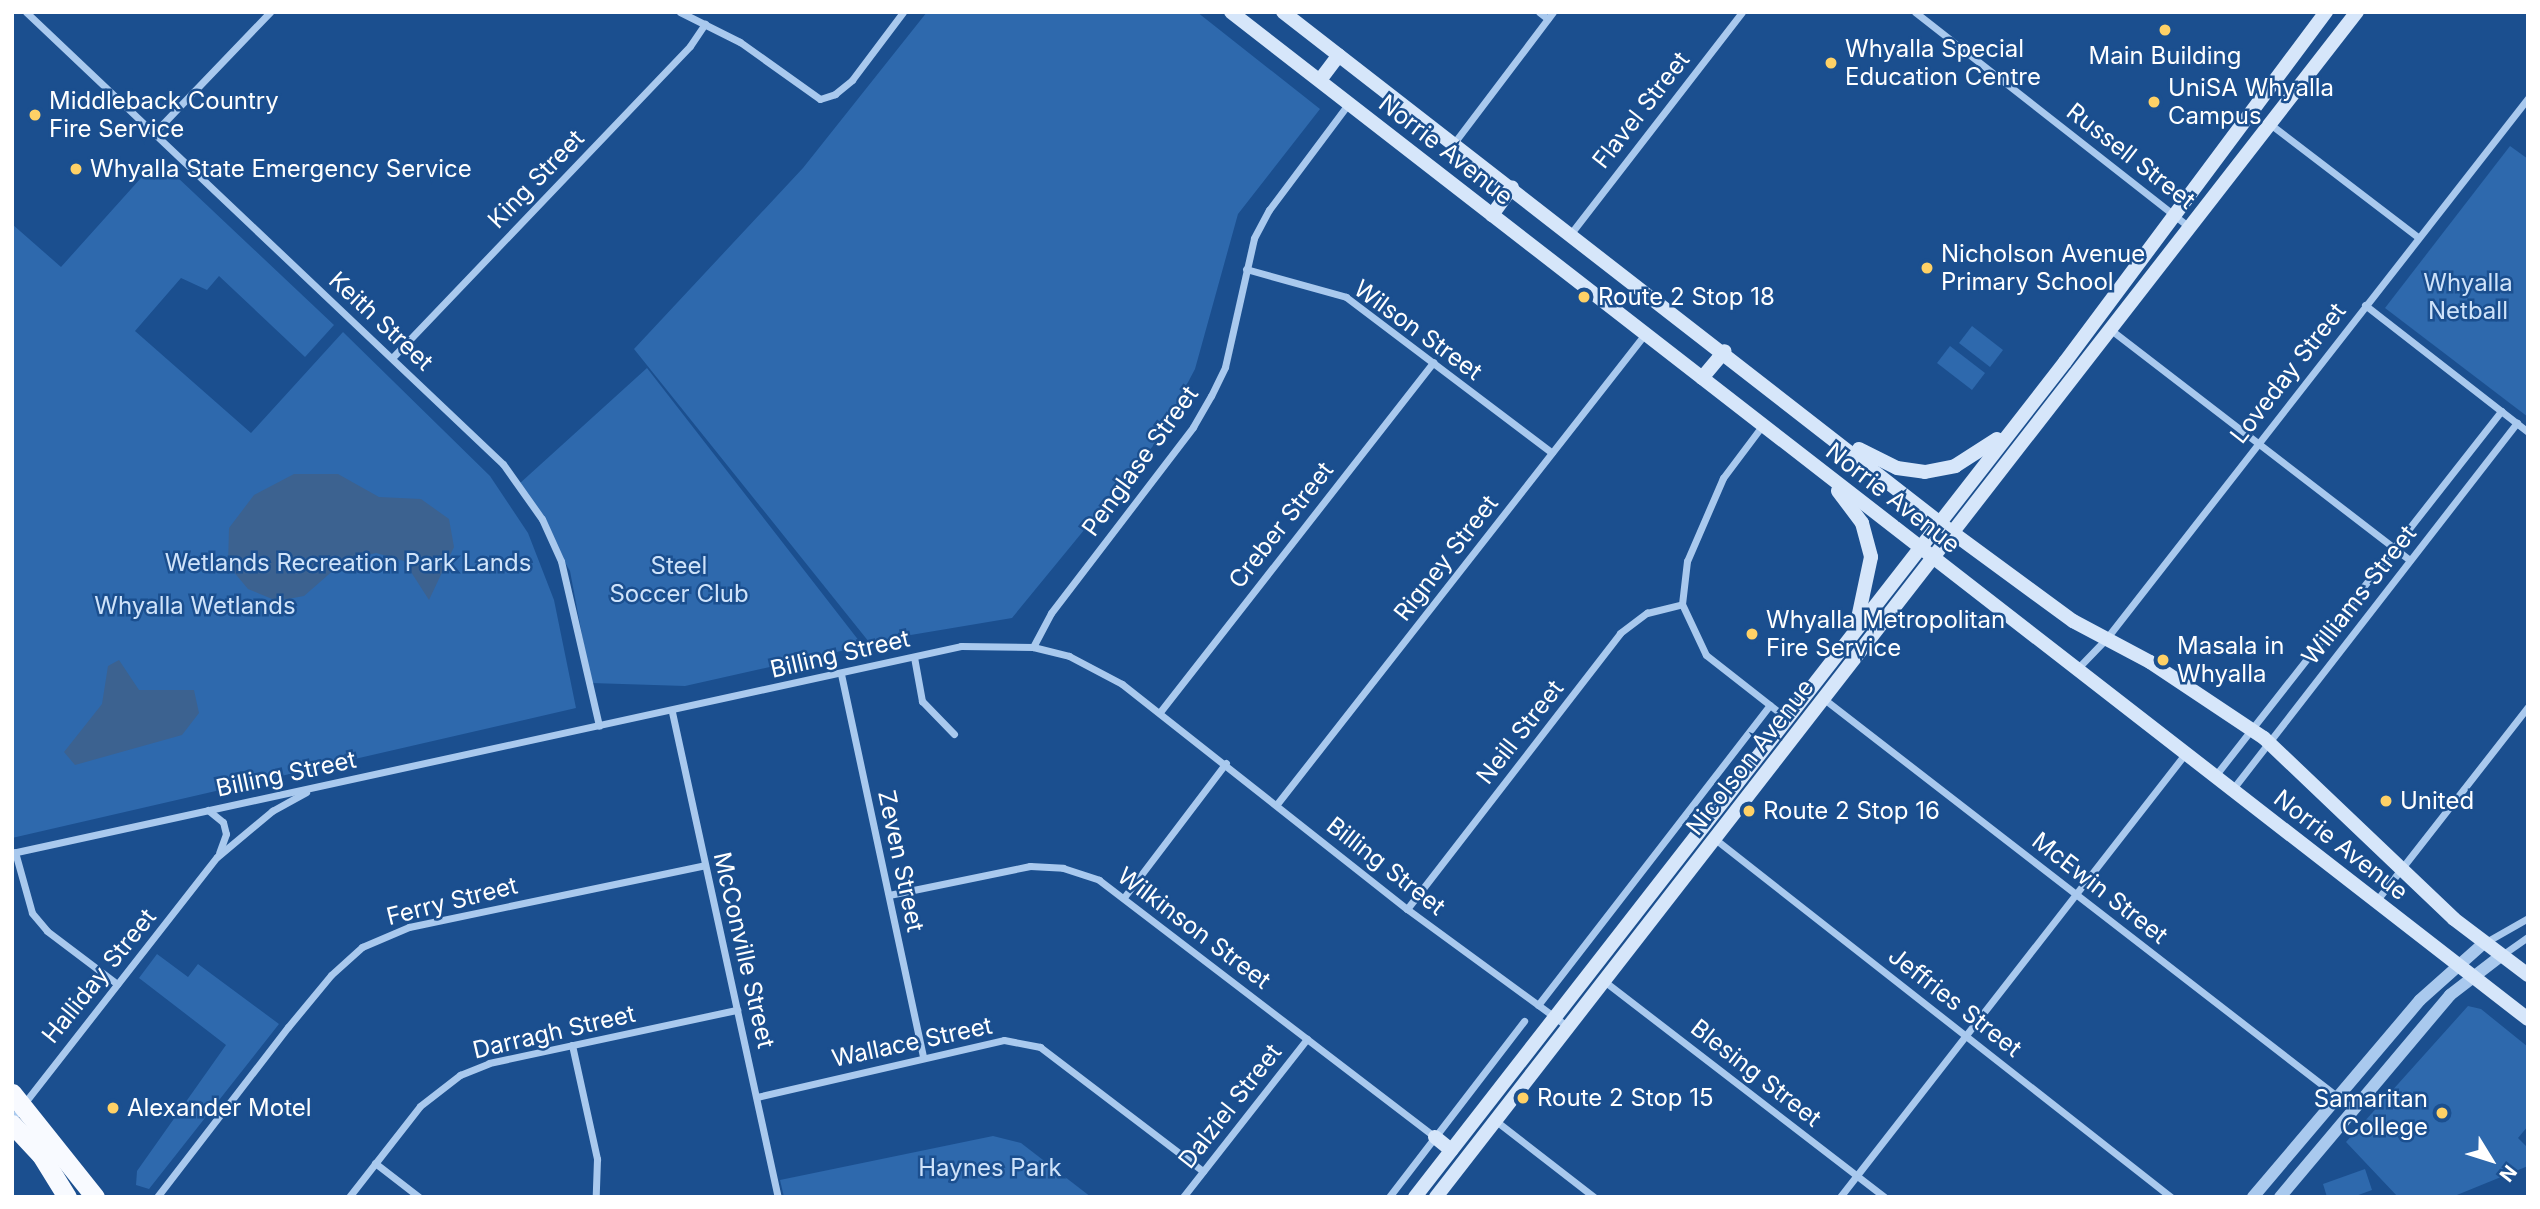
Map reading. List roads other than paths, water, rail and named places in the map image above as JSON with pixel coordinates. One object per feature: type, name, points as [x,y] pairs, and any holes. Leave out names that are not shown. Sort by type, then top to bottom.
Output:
[{"type":"highway","points":[[18,1097],[95,1197]]},
{"type":"highway","points":[[12,1122],[41,1155],[67,1197]]},
{"type":"main road","name":"Norrie Avenue","points":[[1231,12],[2528,1018]]},
{"type":"main road","name":"Norrie Avenue","points":[[1283,12],[1572,232],[1953,533],[2073,621],[2150,662],[2269,742],[2403,870],[2485,943],[2528,975]]},
{"type":"main road","name":"Nicolson Avenue","points":[[1415,1197],[2176,216],[2326,12]]},
{"type":"main road","name":"Nicolson Avenue","points":[[1436,1197],[2357,12]]},
{"type":"main road","points":[[1320,80],[1339,55]]},
{"type":"main road","points":[[1492,215],[1512,187]]},
{"type":"main road","points":[[1702,379],[1725,351]]},
{"type":"main road","points":[[1831,435],[1897,467],[1925,472],[1964,461],[2012,427]]},
{"type":"main road","points":[[1813,465],[1862,523],[1871,557],[1863,607],[1849,638]]},
{"type":"main road","points":[[1435,1137],[1451,1150]]},
{"type":"street","name":"Keith Street","points":[[26,12],[503,464],[542,519],[574,601],[599,726]]},
{"type":"street","points":[[154,133],[270,12]]},
{"type":"street","points":[[680,12],[740,42],[820,99],[835,94],[852,80],[903,12]]},
{"type":"street","points":[[1454,143],[1550,16],[1539,12]]},
{"type":"street","name":"Flavel Street","points":[[1572,232],[1742,12]]},
{"type":"street","name":"Russell Street","points":[[1915,12],[2190,228]]},
{"type":"street","name":"King Street","points":[[393,358],[690,46],[705,24]]},
{"type":"street","name":"Loveday Street","points":[[2077,670],[2106,639],[2528,98]]},
{"type":"street","name":"Penglase Street","points":[[1033,647],[1051,613],[1194,427],[1225,367],[1254,238],[1269,210],[1349,103]]},
{"type":"street","points":[[2270,124],[2418,237]]},
{"type":"street","name":"Wilson Street","points":[[1247,269],[1346,297],[1552,453]]},
{"type":"street","points":[[2365,305],[2528,432]]},
{"type":"street","points":[[2111,330],[2410,560]]},
{"type":"street","name":"Rigney Street","points":[[1277,804],[1645,334]]},
{"type":"street","name":"Creber Street","points":[[1160,712],[1433,362]]},
{"type":"street","name":"Williams Street","points":[[2214,776],[2501,411]]},
{"type":"street","name":"Williams Street","points":[[2232,790],[2517,423]]},
{"type":"street","points":[[1762,426],[1723,478],[1687,561],[1682,604],[1706,655],[1801,729]]},
{"type":"street","name":"Neill Street","points":[[1407,909],[1620,633],[1647,613],[1682,604]]},
{"type":"street","name":"Billing Street","points":[[14,852],[672,712],[961,646],[1033,647],[1089,665],[1160,712],[1407,909],[1568,1027]]},
{"type":"street","points":[[914,657],[922,701],[954,734]]},
{"type":"street","name":"Zeven Street","points":[[841,674],[923,1056]]},
{"type":"street","name":"McEwin Street","points":[[1824,699],[2352,1108]]},
{"type":"street","name":"Nicolson Avenue","points":[[1538,1004],[1770,705]]},
{"type":"street","points":[[2377,901],[2528,707]]},
{"type":"street","name":"McConville Street","points":[[672,712],[778,1197]]},
{"type":"street","points":[[1840,1197],[2185,754]]},
{"type":"street","points":[[1125,896],[1226,763]]},
{"type":"street","name":"Halliday Street","points":[[12,1122],[18,1097],[117,984],[217,858],[272,811],[314,788]]},
{"type":"street","name":"Halliday Street","points":[[208,810],[223,822],[226,834],[217,858]]},
{"type":"street","name":"Jeffries Street","points":[[1715,839],[1967,1034],[2171,1197]]},
{"type":"street","points":[[14,852],[32,913],[47,931],[117,984]]},
{"type":"street","name":"Ferry Street","points":[[157,1197],[331,975],[362,947],[409,927],[705,864]]},
{"type":"street","name":"Wilkinson Street","points":[[889,895],[1030,866],[1063,868],[1099,880],[1125,896],[1435,1137]]},
{"type":"street","points":[[2253,1197],[2337,1097],[2457,963],[2528,918]]},
{"type":"street","points":[[2280,1197],[2352,1108],[2472,975],[2528,937]]},
{"type":"street","name":"Blesing Street","points":[[1604,981],[1884,1197]]},
{"type":"street","name":"Darragh Street","points":[[349,1197],[440,1086],[489,1063],[737,1010]]},
{"type":"street","points":[[1389,1197],[1524,1021]]},
{"type":"street","name":"Dalziel Street","points":[[1183,1197],[1307,1039]]},
{"type":"street","name":"Wallace Street","points":[[757,1097],[923,1056],[1004,1040],[1040,1047],[1203,1171]]},
{"type":"street","points":[[572,1045],[597,1159],[596,1197]]},
{"type":"street","points":[[1496,1121],[1594,1197]]},
{"type":"street","points":[[375,1163],[419,1197]]},
{"type":"place","name":"Main Building","points":[[2165,30]]},
{"type":"place","name":"Whyalla Special Education Centre","points":[[1831,63]]},
{"type":"place","name":"UniSA Whyalla Campus","points":[[2154,102]]},
{"type":"place","name":"Middleback Country Fire Service","points":[[35,115]]},
{"type":"place","name":"Whyalla State Emergency Service","points":[[76,169]]},
{"type":"place","name":"Nicholson Avenue Primary School","points":[[1927,268]]},
{"type":"place","name":"Route 2 Stop 18","points":[[1584,297]]},
{"type":"place","name":"Whyalla Metropolitan Fire Service","points":[[1752,634]]},
{"type":"place","name":"Masala in Whyalla","points":[[2163,660]]},
{"type":"place","name":"United","points":[[2386,801]]},
{"type":"place","name":"Route 2 Stop 16","points":[[1749,811]]},
{"type":"place","name":"Route 2 Stop 15","points":[[1523,1098]]},
{"type":"place","name":"Alexander Motel","points":[[113,1108]]},
{"type":"place","name":"Samaritan College","points":[[2442,1113]]},
{"type":"park label","name":"Whyalla Netball","points":[[2468,297]]},
{"type":"park label","name":"Wetlands Recreation Park Lands","points":[[348,563]]},
{"type":"park label","name":"Steel Soccer Club","points":[[679,580]]},
{"type":"park label","name":"Whyalla Wetlands","points":[[195,606]]},
{"type":"park label","name":"Haynes Park","points":[[990,1168]]}]
